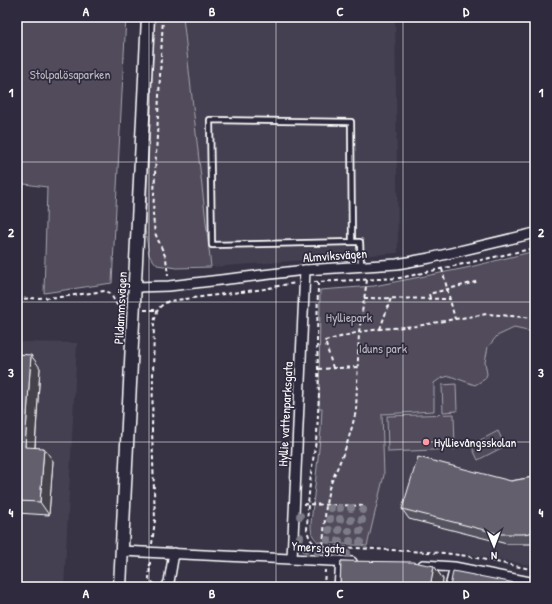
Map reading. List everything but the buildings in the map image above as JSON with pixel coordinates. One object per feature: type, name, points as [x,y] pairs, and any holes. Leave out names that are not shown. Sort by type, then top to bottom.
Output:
[{"type":"main road","name":"Pildammsvägen","points":[[120,587],[147,17]]},
{"type":"street","name":"Almviksvägen","points":[[135,287],[169,286],[305,270],[397,264],[430,258],[535,233]]},
{"type":"street","name":"Hyllie vattenparksgata","points":[[292,559],[305,270]]},
{"type":"street","name":"Ymers gata","points":[[122,551],[362,562]]},
{"type":"street","points":[[166,587],[169,582],[174,553]]},
{"type":"street","points":[[339,587],[341,561]]},
{"type":"street","points":[[416,565],[454,567],[535,583]]},
{"type":"street","points":[[450,587],[454,567]]},
{"type":"lane","points":[[352,242],[351,122],[210,120],[212,245],[360,242],[361,267]]},
{"type":"path","points":[[163,17],[153,214],[155,233],[166,258],[169,286]]},
{"type":"path","points":[[158,587],[149,579],[149,566],[155,520],[152,430],[154,323],[157,310],[162,305],[169,301],[264,289],[304,282],[400,278],[535,248]]},
{"type":"path","points":[[442,269],[455,319]]},
{"type":"path","points":[[324,587],[326,560],[323,547],[326,504],[329,488],[346,447],[356,411],[359,332],[367,280]]},
{"type":"path","points":[[430,298],[429,294],[479,281]]},
{"type":"path","points":[[318,282],[317,342],[319,394],[317,433],[308,504],[308,531],[310,539],[315,545],[323,547],[444,553],[467,556],[535,570]]},
{"type":"path","points":[[17,299],[60,297],[105,291],[110,293],[116,304],[122,309]]},
{"type":"path","points":[[364,298],[450,298]]},
{"type":"path","points":[[380,329],[391,298]]},
{"type":"path","points":[[334,368],[325,341],[359,332],[417,326],[487,314],[535,318]]},
{"type":"path","points":[[318,369],[358,367]]},
{"type":"path","points":[[294,503],[366,506]]},
{"type":"shaded area","points":[[183,17],[395,17],[398,253],[211,267]]},
{"type":"shaded area","name":"Hyllievångsskolan","points":[[535,312],[535,566],[463,553],[339,544],[313,531],[319,408],[355,406]]},
{"type":"shaded area","points":[[17,342],[77,343],[64,587],[17,587]]},
{"type":"green space","name":"Stolpalösaparken","points":[[17,17],[126,17],[112,283],[44,293],[47,187],[17,183]]},
{"type":"green space","points":[[155,17],[183,17],[211,267],[177,268],[157,265],[149,255],[145,229]]},
{"type":"green space","name":"Iduns park","points":[[535,251],[535,333],[514,328],[497,336],[488,347],[485,362],[487,374],[485,379],[475,385],[450,376],[441,378],[434,383],[434,411],[382,414],[384,475],[367,546],[318,542],[312,533],[311,523],[322,408],[319,408],[320,290],[374,286],[466,268]]},
{"type":"green space","points":[[456,384],[457,411],[443,412],[442,385]]},
{"type":"green space","points":[[454,414],[455,449],[388,452],[387,416]]},
{"type":"green space","points":[[498,431],[505,446],[478,460],[471,445]]},
{"type":"place","name":"Hyllievångsskolan","points":[[426,442]]},
{"type":"park label","name":"Hylliepark","points":[[349,317]]}]
